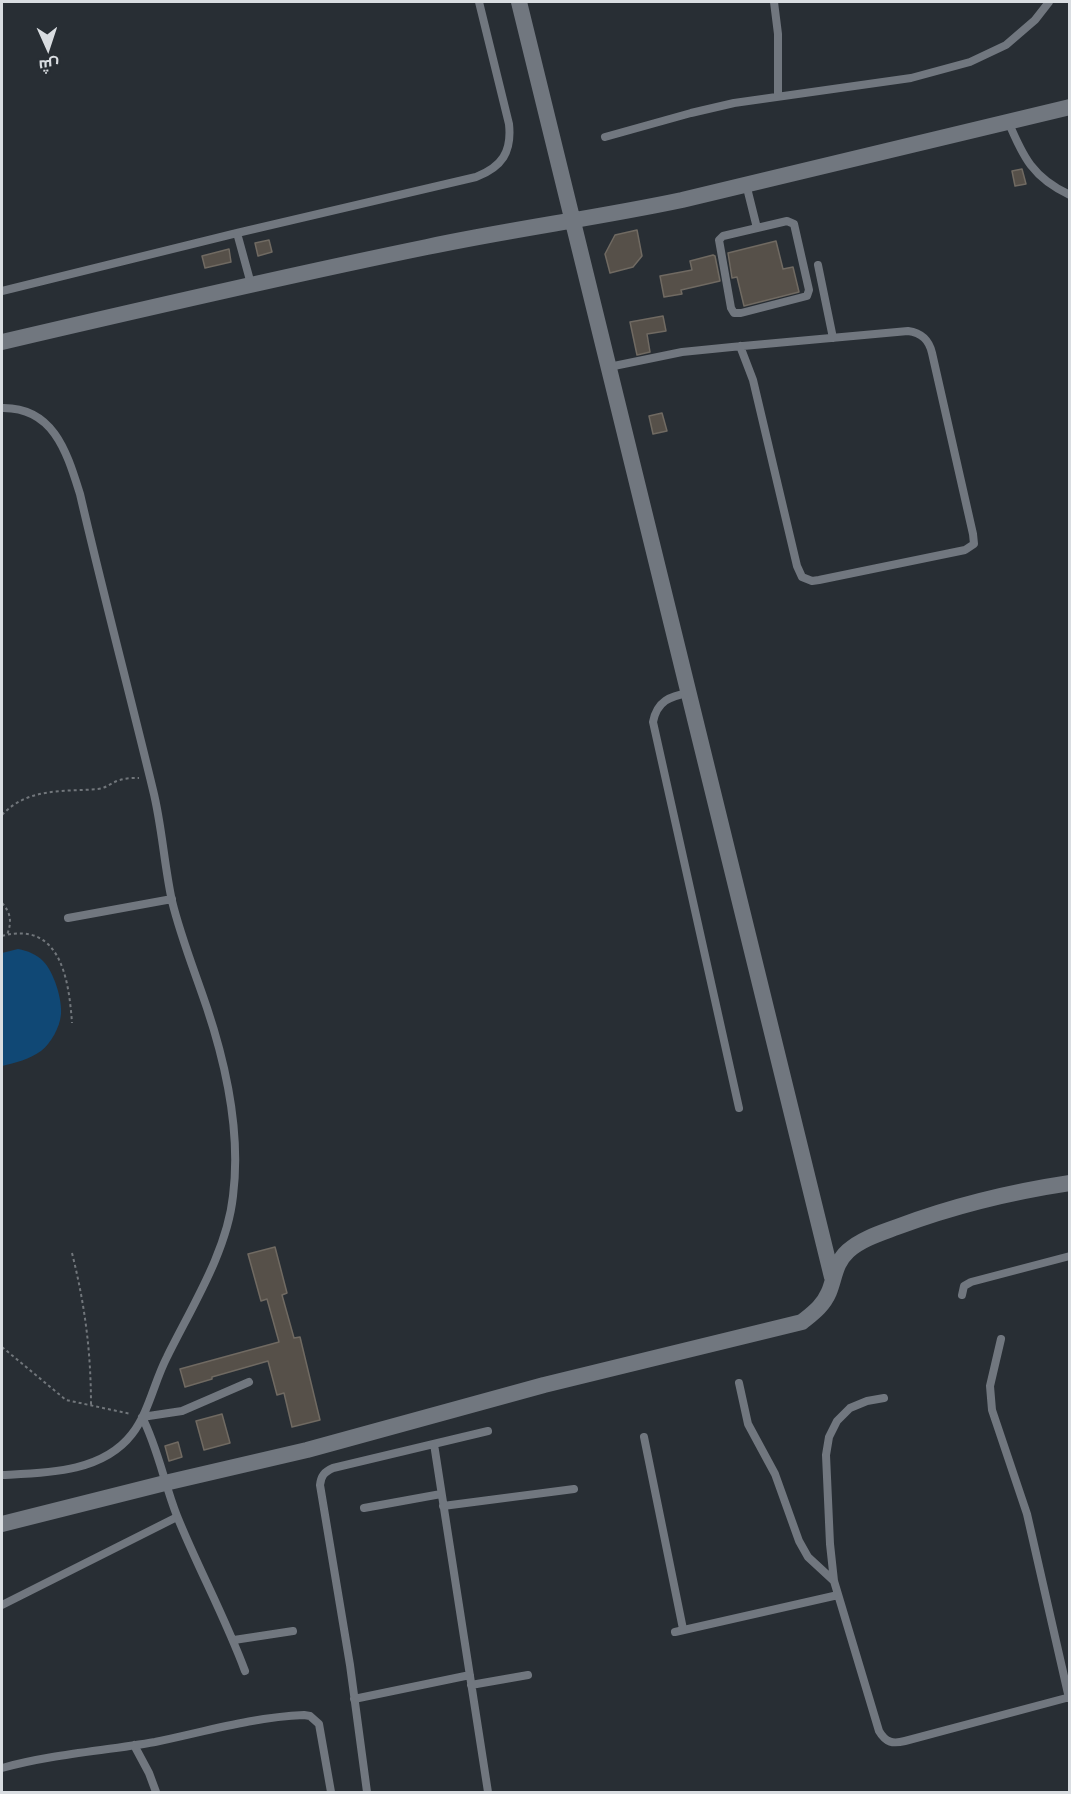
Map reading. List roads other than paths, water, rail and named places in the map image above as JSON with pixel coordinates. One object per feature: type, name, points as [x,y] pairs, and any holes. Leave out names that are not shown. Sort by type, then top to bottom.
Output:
[{"type":"street","points":[[519,2],[832,1277]]},
{"type":"street","points":[[2,342],[251,284],[474,237],[682,200],[1070,107]]},
{"type":"street","points":[[2,1524],[307,1450],[544,1385],[802,1322],[818,1309],[829,1292],[838,1262],[849,1250],[877,1235],[927,1216],[977,1201],[1029,1189],[1070,1183]]},
{"type":"lane","points":[[2,291],[489,172],[500,163],[507,152],[511,138],[479,2]]},
{"type":"lane","points":[[774,2],[778,34],[778,95]]},
{"type":"lane","points":[[605,137],[691,113],[778,95],[911,78],[970,63],[1006,45],[1035,20],[1049,2]]},
{"type":"lane","points":[[1008,121],[1022,154],[1035,172],[1052,187],[1070,195]]},
{"type":"lane","points":[[746,184],[757,228]]},
{"type":"lane","points":[[787,221],[794,224],[808,293],[805,297],[738,314],[731,308],[718,240],[723,236],[757,228],[787,221]]},
{"type":"lane","points":[[237,233],[251,284]]},
{"type":"lane","points":[[818,265],[833,338]]},
{"type":"lane","points":[[609,367],[681,352],[740,346],[908,331],[921,334],[930,345],[975,539],[971,547],[819,580],[813,581],[802,577],[797,566],[753,380],[740,346]]},
{"type":"lane","points":[[2,408],[12,408],[36,416],[55,432],[68,454],[80,494],[150,779],[172,899],[190,965],[216,1038],[227,1083],[236,1146],[233,1198],[220,1249],[158,1374],[142,1416],[131,1436],[114,1450],[92,1462],[47,1473],[2,1475]]},
{"type":"lane","points":[[689,693],[667,699],[655,713],[653,722],[739,1108]]},
{"type":"lane","points":[[68,918],[172,899]]},
{"type":"lane","points":[[962,1295],[964,1286],[971,1282],[1070,1256]]},
{"type":"lane","points":[[884,1398],[867,1401],[850,1408],[837,1421],[829,1437],[826,1455],[834,1581],[883,1738],[890,1743],[905,1741],[1069,1697],[1027,1514],[992,1410],[990,1386],[1001,1339]]},
{"type":"lane","points":[[142,1416],[182,1411],[249,1382]]},
{"type":"lane","points":[[739,1383],[748,1424],[775,1474],[799,1541],[808,1557],[834,1581]]},
{"type":"lane","points":[[142,1416],[156,1449],[177,1517],[234,1640],[245,1671]]},
{"type":"lane","points":[[367,1792],[321,1477],[333,1468],[488,1431]]},
{"type":"lane","points":[[644,1437],[679,1630],[838,1595]]},
{"type":"lane","points":[[434,1444],[488,1792]]},
{"type":"lane","points":[[443,1506],[574,1489]]},
{"type":"lane","points":[[364,1508],[441,1494]]},
{"type":"lane","points":[[2,1605],[177,1517]]},
{"type":"lane","points":[[234,1640],[293,1631]]},
{"type":"lane","points":[[354,1699],[470,1675]]},
{"type":"lane","points":[[471,1685],[528,1675]]},
{"type":"lane","points":[[2,1768],[48,1757],[134,1745],[259,1720],[310,1716],[319,1724],[330,1792]]},
{"type":"lane","points":[[134,1745],[156,1792]]},
{"type":"water","points":[[18,949],[35,955],[51,972],[60,1001],[61,1014],[54,1034],[41,1051],[2,1066],[2,953]]}]
